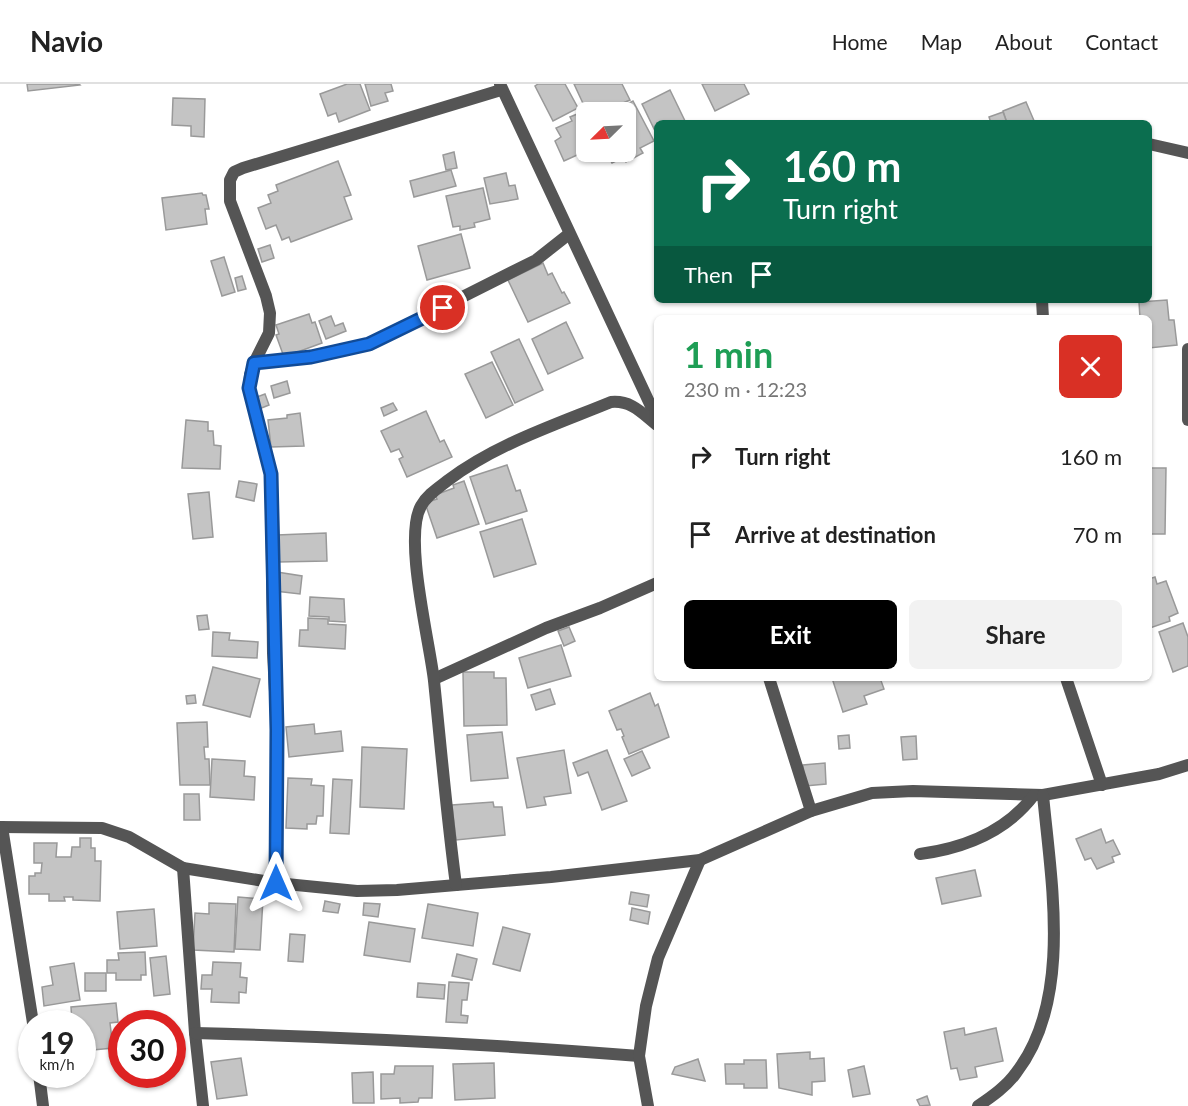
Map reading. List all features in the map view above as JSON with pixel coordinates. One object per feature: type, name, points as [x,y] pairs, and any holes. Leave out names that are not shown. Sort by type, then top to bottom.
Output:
[{"type":"street","points":[[276,883],[277,730],[271,474],[249,388],[254,363],[269,333],[270,313],[266,296],[230,201],[230,180],[234,172],[501,87],[654,413]]},
{"type":"street","points":[[1152,145],[1188,153]]},
{"type":"street","points":[[254,363],[311,357],[369,344],[536,260],[569,234]]},
{"type":"street","points":[[1188,349],[1188,420]]},
{"type":"street","points":[[456,885],[446,809],[434,679],[416,556],[416,530],[420,507],[432,492],[462,469],[494,450],[611,402],[623,400],[633,405],[654,422]]},
{"type":"street","points":[[434,679],[546,628],[654,584]]},
{"type":"street","points":[[770,681],[811,812]]},
{"type":"street","points":[[1067,681],[1102,785]]},
{"type":"street","points":[[31,1010],[1,827],[102,828],[129,837],[183,868],[276,883],[357,891],[551,877],[700,860],[811,812],[872,793],[913,791],[1038,795],[1160,774],[1188,765]]},
{"type":"street","points":[[920,854],[946,850],[985,835],[1014,818],[1038,795]]},
{"type":"street","points":[[978,1106],[1015,1075],[1029,1055],[1044,1018],[1054,962],[1053,900],[1038,795]]},
{"type":"street","points":[[648,1106],[639,1056],[646,1006],[658,958],[700,860]]},
{"type":"street","points":[[183,868],[195,1033],[203,1106]]},
{"type":"street","points":[[195,1033],[304,1036],[639,1056]]},
{"type":"street","points":[[41,1088],[43,1106]]},
{"type":"building","points":[[27,84],[79,84],[80,85],[28,91]]},
{"type":"building","points":[[347,84],[360,84],[370,110],[339,122],[336,113],[328,116],[320,94]]},
{"type":"building","points":[[365,84],[391,84],[393,91],[385,93],[388,101],[371,106]]},
{"type":"building","points":[[565,84],[576,104],[576,109],[553,121],[535,86]]},
{"type":"building","points":[[574,84],[622,84],[630,100],[625,102],[582,102]]},
{"type":"building","points":[[702,84],[744,84],[749,94],[715,111]]},
{"type":"building","points":[[670,90],[685,120],[654,120],[654,129],[642,104]]},
{"type":"building","points":[[173,98],[205,99],[204,137],[191,136],[191,126],[172,125]]},
{"type":"building","points":[[1026,102],[1034,120],[1006,120],[1003,111]]},
{"type":"building","points":[[636,107],[654,141],[640,148],[643,153],[636,157]]},
{"type":"building","points":[[1003,112],[1006,120],[990,120],[989,117]]},
{"type":"building","points":[[576,114],[576,156],[564,161],[555,141],[561,137],[556,128],[572,121],[570,117]]},
{"type":"building","points":[[454,152],[457,168],[446,170],[443,155]]},
{"type":"building","points":[[338,161],[351,195],[344,197],[352,219],[291,242],[289,237],[282,240],[276,225],[266,229],[258,208],[271,203],[268,195],[278,191],[276,185]]},
{"type":"building","points":[[451,170],[456,186],[414,197],[410,181]]},
{"type":"building","points":[[506,173],[509,186],[515,185],[518,199],[490,204],[484,178]]},
{"type":"building","points":[[483,188],[490,219],[474,223],[475,227],[460,230],[460,226],[453,227],[446,196]]},
{"type":"building","points":[[202,193],[206,195],[209,209],[205,209],[207,224],[166,230],[162,198]]},
{"type":"building","points":[[461,234],[470,268],[427,280],[418,246]]},
{"type":"building","points":[[270,245],[274,258],[262,262],[258,249]]},
{"type":"building","points":[[224,257],[235,292],[222,296],[211,261]]},
{"type":"building","points":[[543,263],[548,275],[552,273],[570,303],[528,322],[508,280]]},
{"type":"building","points":[[242,276],[246,289],[238,291],[235,278]]},
{"type":"building","points":[[1167,300],[1169,320],[1174,320],[1177,345],[1152,348],[1152,315],[1140,315],[1139,303],[1152,303],[1152,301]]},
{"type":"building","points":[[309,314],[312,323],[315,322],[322,343],[284,357],[276,335],[279,334],[276,325]]},
{"type":"building","points":[[331,316],[335,326],[343,323],[346,331],[326,339],[319,321]]},
{"type":"building","points":[[566,322],[583,358],[548,374],[532,339]]},
{"type":"building","points":[[519,339],[543,390],[515,403],[491,352]]},
{"type":"building","points":[[492,362],[513,405],[486,418],[465,374]]},
{"type":"building","points":[[287,381],[290,393],[274,398],[271,386]]},
{"type":"building","points":[[265,394],[269,405],[259,409],[254,398]]},
{"type":"building","points":[[393,403],[397,410],[384,416],[381,408]]},
{"type":"building","points":[[426,411],[440,442],[444,440],[452,457],[407,477],[399,459],[403,457],[399,449],[391,452],[381,431]]},
{"type":"building","points":[[300,413],[304,446],[271,447],[268,420],[287,418],[287,415]]},
{"type":"building","points":[[186,420],[208,422],[208,431],[213,431],[214,445],[221,446],[220,469],[182,468]]},
{"type":"building","points":[[507,465],[516,491],[520,490],[527,511],[486,524],[470,477]]},
{"type":"building","points":[[1152,468],[1166,468],[1165,534],[1152,534]]},
{"type":"building","points":[[239,481],[257,484],[254,501],[236,497]]},
{"type":"building","points":[[464,481],[479,524],[437,538],[425,503],[437,499],[435,495],[454,488],[453,485]]},
{"type":"building","points":[[209,492],[213,537],[193,539],[188,494]]},
{"type":"building","points":[[522,519],[536,564],[494,577],[480,532]]},
{"type":"building","points":[[326,533],[327,561],[278,562],[277,535]]},
{"type":"building","points":[[277,572],[302,576],[300,594],[275,591]]},
{"type":"building","points":[[1155,577],[1157,584],[1166,581],[1178,613],[1169,617],[1170,621],[1152,627],[1152,578]]},
{"type":"building","points":[[310,597],[344,599],[345,622],[329,621],[329,617],[309,616]]},
{"type":"building","points":[[207,615],[209,629],[199,630],[197,616]]},
{"type":"building","points":[[308,618],[328,619],[328,624],[346,625],[345,649],[299,646],[300,630],[308,630]]},
{"type":"building","points":[[1183,623],[1188,637],[1188,666],[1173,672],[1159,632]]},
{"type":"building","points":[[569,627],[575,641],[564,646],[558,631]]},
{"type":"building","points":[[213,632],[230,633],[229,640],[258,642],[257,658],[212,656]]},
{"type":"building","points":[[561,645],[571,676],[528,688],[519,658]]},
{"type":"building","points":[[213,667],[260,679],[250,717],[203,705]]},
{"type":"building","points":[[463,672],[494,672],[494,678],[506,678],[507,725],[464,726]]},
{"type":"building","points":[[833,681],[881,681],[884,689],[864,696],[867,704],[843,712]]},
{"type":"building","points":[[550,689],[555,704],[536,710],[531,695]]},
{"type":"building","points":[[650,693],[655,706],[658,704],[669,737],[629,754],[621,729],[617,730],[609,711]]},
{"type":"building","points":[[195,695],[196,703],[187,704],[186,696]]},
{"type":"building","points":[[207,722],[208,747],[204,747],[205,759],[209,759],[210,785],[180,785],[177,723]]},
{"type":"building","points":[[314,724],[315,734],[341,731],[343,751],[289,757],[286,727]]},
{"type":"building","points":[[502,732],[508,778],[471,781],[467,735]]},
{"type":"building","points":[[849,735],[850,748],[839,749],[838,736]]},
{"type":"building","points":[[916,736],[917,759],[903,760],[901,737]]},
{"type":"building","points":[[362,747],[407,749],[404,809],[360,807]]},
{"type":"building","points":[[564,750],[571,793],[544,797],[546,805],[527,808],[517,758]]},
{"type":"building","points":[[607,750],[627,801],[602,810],[588,772],[578,776],[573,763]]},
{"type":"building","points":[[642,751],[650,768],[632,776],[624,759]]},
{"type":"building","points":[[212,759],[245,761],[244,776],[255,777],[254,800],[210,797]]},
{"type":"building","points":[[825,763],[826,784],[805,786],[803,765]]},
{"type":"building","points":[[288,778],[312,779],[311,785],[324,786],[323,816],[317,816],[316,824],[307,824],[307,829],[286,828]]},
{"type":"building","points":[[333,779],[352,780],[349,834],[330,833]]},
{"type":"building","points":[[184,794],[199,794],[200,820],[184,820]]},
{"type":"building","points":[[493,802],[494,807],[502,807],[505,835],[456,840],[452,805]]},
{"type":"building","points":[[1101,829],[1106,843],[1113,840],[1120,854],[1112,857],[1114,862],[1097,869],[1091,858],[1085,860],[1076,839]]},
{"type":"building","points":[[80,838],[91,838],[91,848],[95,848],[95,861],[101,861],[100,901],[73,900],[73,897],[64,897],[65,901],[49,901],[49,894],[29,894],[29,876],[41,873],[42,863],[34,863],[34,843],[57,843],[56,857],[71,857],[72,847],[80,847]]},
{"type":"building","points":[[975,870],[981,896],[942,904],[936,878]]},
{"type":"building","points":[[631,892],[649,895],[647,907],[629,904]]},
{"type":"building","points":[[238,897],[263,899],[260,950],[235,949]]},
{"type":"building","points":[[325,901],[340,904],[338,913],[323,911]]},
{"type":"building","points":[[209,903],[236,904],[234,952],[193,950],[195,913],[209,914]]},
{"type":"building","points":[[364,903],[380,904],[378,917],[363,915]]},
{"type":"building","points":[[428,904],[478,913],[473,946],[422,938]]},
{"type":"building","points":[[632,908],[650,912],[648,924],[630,920]]},
{"type":"building","points":[[154,909],[157,946],[120,949],[117,912]]},
{"type":"building","points":[[369,922],[415,929],[410,962],[364,955]]},
{"type":"building","points":[[503,927],[530,934],[520,971],[493,964]]},
{"type":"building","points":[[290,934],[305,935],[303,962],[288,961]]},
{"type":"building","points":[[145,952],[146,975],[141,975],[141,980],[116,980],[116,973],[107,973],[107,960],[119,960],[118,953]]},
{"type":"building","points":[[457,954],[477,959],[472,980],[452,976]]},
{"type":"building","points":[[166,956],[170,994],[154,996],[150,958]]},
{"type":"building","points":[[213,962],[241,963],[240,977],[247,978],[246,993],[239,992],[239,1003],[211,1002],[212,989],[201,989],[202,975],[212,975]]},
{"type":"building","points":[[74,963],[80,1000],[44,1006],[42,987],[53,985],[50,967]]},
{"type":"building","points":[[85,973],[106,973],[106,991],[85,991]]},
{"type":"building","points":[[449,982],[469,983],[467,1000],[462,1000],[461,1015],[468,1016],[467,1023],[446,1022]]},
{"type":"building","points":[[418,983],[445,985],[444,999],[417,997]]},
{"type":"building","points":[[116,1003],[117,1010],[108,1010],[108,1048],[96,1050],[96,1010],[71,1010],[71,1007]]},
{"type":"building","points":[[964,1028],[965,1035],[996,1028],[1003,1061],[975,1067],[977,1077],[960,1080],[957,1068],[951,1069],[944,1032]]},
{"type":"building","points":[[810,1052],[810,1059],[824,1058],[825,1081],[812,1082],[812,1095],[779,1088],[777,1054]]},
{"type":"building","points":[[241,1058],[247,1095],[217,1099],[211,1062]]},
{"type":"building","points":[[698,1059],[705,1081],[672,1074],[675,1067]]},
{"type":"building","points":[[744,1060],[766,1060],[767,1088],[744,1088],[744,1084],[726,1084],[725,1064],[744,1064]]},
{"type":"building","points":[[494,1063],[495,1098],[455,1100],[453,1064]]},
{"type":"building","points":[[395,1066],[433,1066],[432,1098],[419,1098],[418,1102],[400,1103],[400,1098],[381,1099],[381,1074],[394,1074]]},
{"type":"building","points":[[864,1066],[870,1094],[853,1097],[848,1070]]},
{"type":"building","points":[[373,1072],[374,1103],[353,1103],[352,1073]]},
{"type":"building","points":[[927,1096],[930,1105],[920,1106],[917,1100]]},
{"type":"route","points":[[276,883],[277,730],[273,652],[271,474],[252,404],[249,388],[250,375],[254,363],[311,357],[369,344],[443,308]]}]
